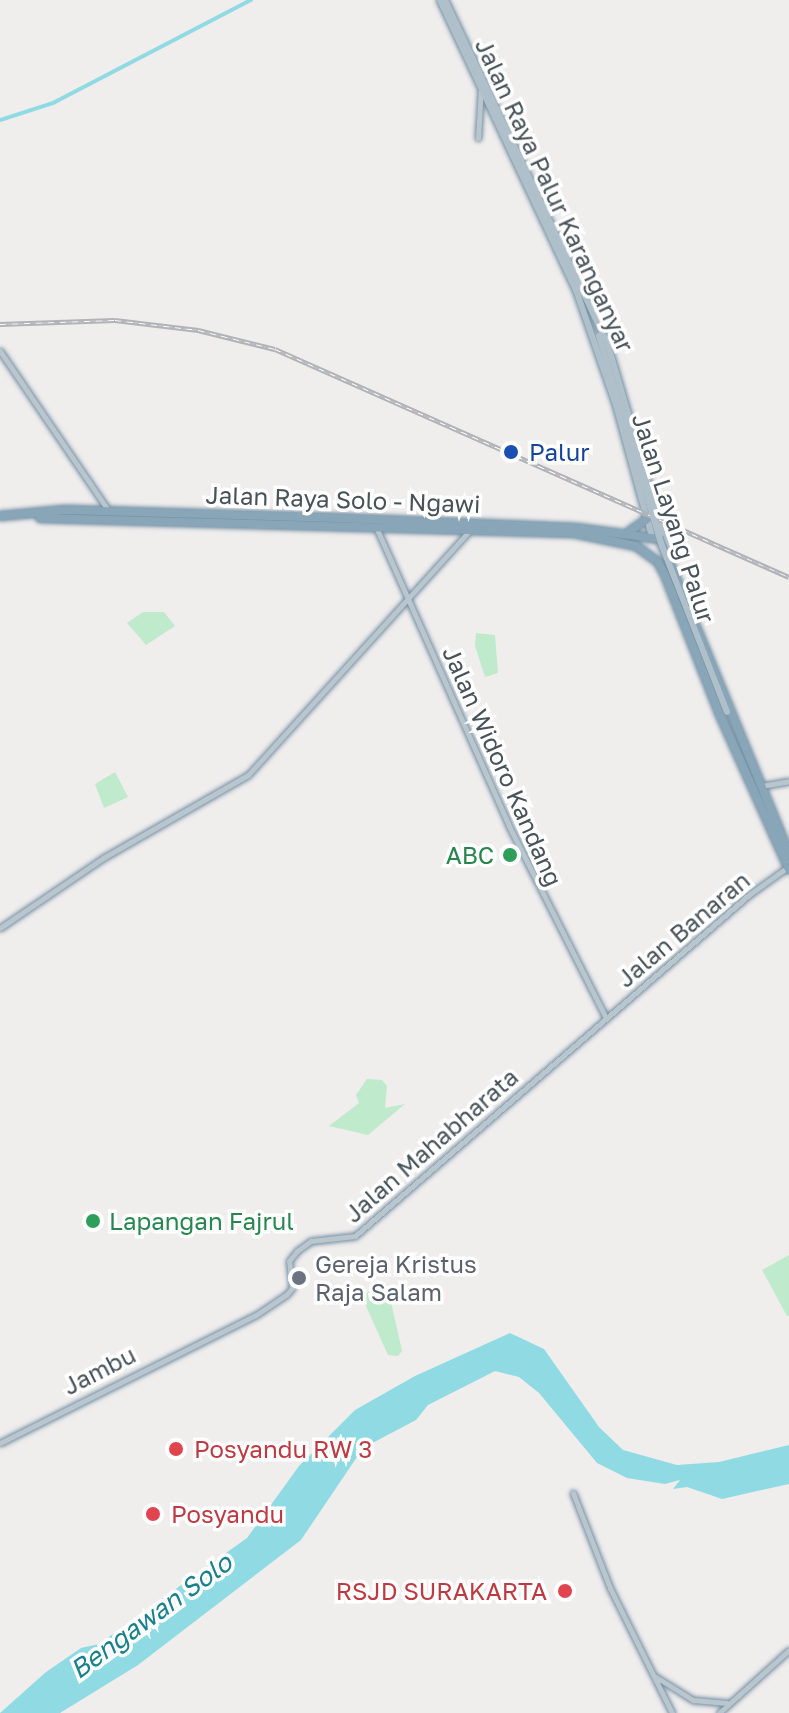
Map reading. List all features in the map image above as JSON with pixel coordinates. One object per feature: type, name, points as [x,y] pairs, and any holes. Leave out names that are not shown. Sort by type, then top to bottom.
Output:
[{"type":"highway","name":"Jalan Raya Solo - Ngawi","points":[[110,514],[616,539],[658,562]]},
{"type":"highway","name":"Jalan Raya Solo - Ngawi","points":[[0,519],[110,514],[625,531],[652,537],[667,546]]},
{"type":"highway","points":[[625,531],[640,529],[647,519]]},
{"type":"highway","points":[[652,537],[658,562],[787,864]]},
{"type":"highway","points":[[667,546],[740,751],[760,786],[787,864]]},
{"type":"highway","points":[[658,562],[672,559]]},
{"type":"highway","points":[[665,575],[676,572]]},
{"type":"main road","name":"Jalan Raya Palur Karanganyar","points":[[443,0],[621,380],[667,546]]},
{"type":"main road","name":"Jalan Raya Palur Karanganyar","points":[[581,293],[652,537]]},
{"type":"main road","name":"Jalan Layang Palur","points":[[581,293],[598,336],[662,546],[740,751]]},
{"type":"main road","points":[[637,483],[648,481]]},
{"type":"street","points":[[478,138],[482,87]]},
{"type":"street","points":[[0,351],[110,514]]},
{"type":"street","name":"Jalan Widoro Kandang","points":[[376,526],[407,602],[509,826],[606,1018]]},
{"type":"street","points":[[0,928],[103,858],[233,784],[267,756],[469,531]]},
{"type":"street","points":[[760,786],[789,781]]},
{"type":"street","points":[[787,864],[789,878]]},
{"type":"street","name":"Jalan Banaran","points":[[606,1018],[787,864]]},
{"type":"street","name":"Jalan Mahabharata","points":[[292,1282],[288,1266],[294,1254],[311,1241],[346,1240],[606,1018]]},
{"type":"street","name":"Jambu","points":[[0,1443],[258,1314],[290,1291],[292,1282]]},
{"type":"street","points":[[573,1493],[610,1588],[672,1713]]},
{"type":"street","points":[[719,1713],[789,1650]]},
{"type":"street","points":[[655,1677],[693,1700],[728,1703]]},
{"type":"green space","points":[[143,612],[164,612],[175,626],[146,645],[127,623]]},
{"type":"green space","points":[[476,633],[495,635],[498,673],[485,677],[475,646]]},
{"type":"green space","points":[[115,772],[128,797],[104,808],[95,784]]},
{"type":"green space","points":[[367,1079],[382,1080],[387,1086],[385,1108],[405,1104],[368,1135],[329,1126],[359,1103],[356,1095]]},
{"type":"green space","points":[[789,1255],[789,1316],[787,1316],[762,1270]]},
{"type":"green space","points":[[387,1284],[402,1351],[398,1356],[388,1355],[361,1295]]},
{"type":"water","name":"Bengawan Solo","points":[[510,1333],[544,1349],[599,1427],[623,1450],[677,1465],[719,1462],[789,1445],[789,1484],[722,1499],[687,1487],[673,1489],[680,1480],[665,1484],[627,1478],[597,1463],[539,1393],[519,1377],[495,1371],[428,1405],[416,1420],[363,1448],[301,1540],[138,1665],[60,1713],[0,1713],[46,1672],[81,1648],[99,1644],[247,1538],[299,1466],[355,1410],[415,1376]]},
{"type":"waterway","points":[[0,120],[53,103],[251,0]]},
{"type":"railway","points":[[0,324],[115,320],[198,330],[275,349],[789,577]]},
{"type":"place","name":"Palur","points":[[511,452]]},
{"type":"place","name":"ABC","points":[[510,855]]},
{"type":"place","name":"Lapangan Fajrul","points":[[93,1221]]},
{"type":"place","name":"Gereja Kristus Raja Salam","points":[[299,1278]]},
{"type":"place","name":"Posyandu RW 3","points":[[176,1449]]},
{"type":"place","name":"Posyandu","points":[[153,1514]]},
{"type":"place","name":"RSJD SURAKARTA","points":[[565,1591]]}]
